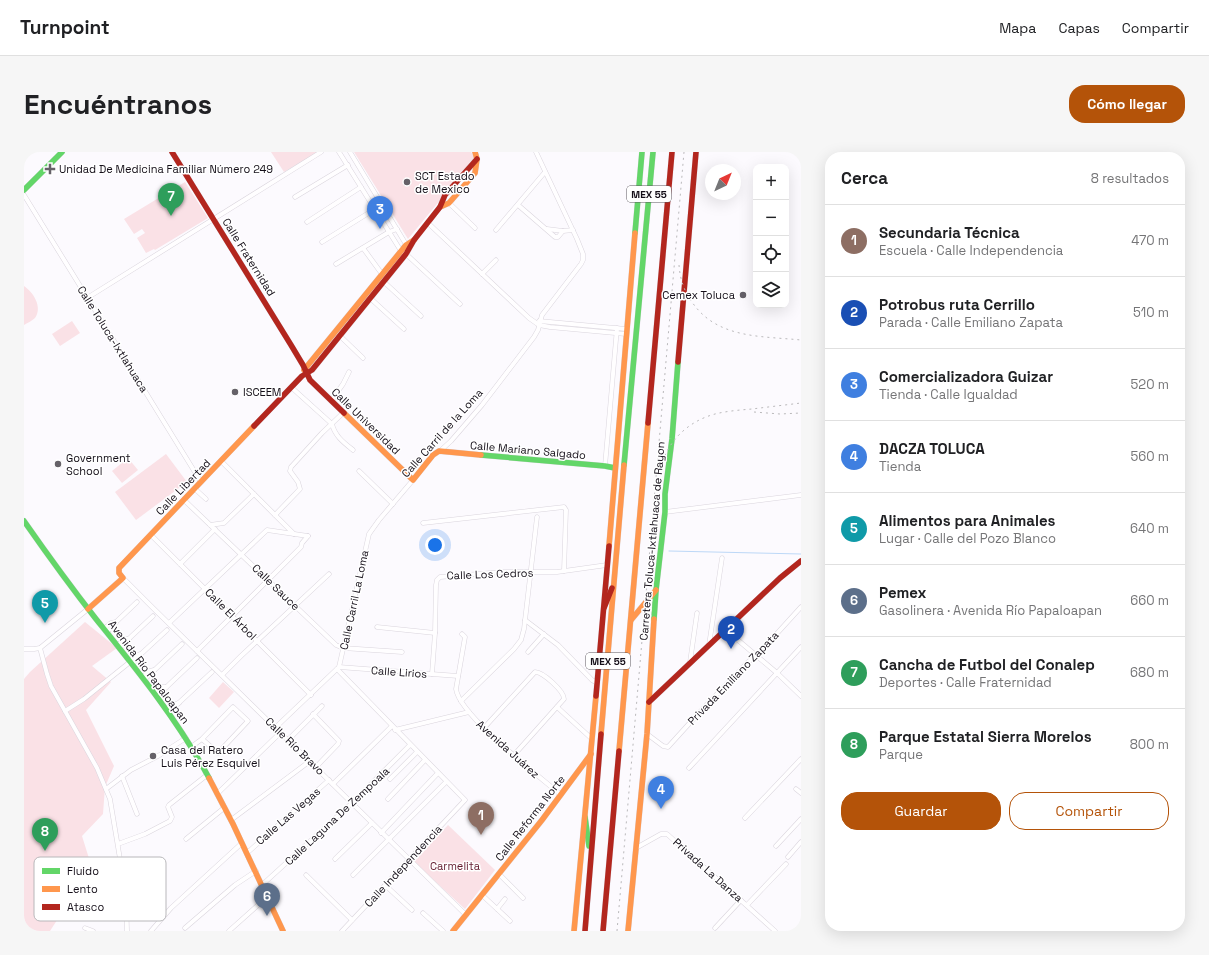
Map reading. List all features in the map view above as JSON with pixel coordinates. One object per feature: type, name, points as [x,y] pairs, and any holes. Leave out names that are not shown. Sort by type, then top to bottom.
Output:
[{"type":"main road","points":[[24,190],[62,152]]},
{"type":"main road","name":"Calle Fraternidad","points":[[172,152],[305,373]]},
{"type":"main road","points":[[475,152],[477,159]]},
{"type":"main road","points":[[574,931],[604,608],[642,152]]},
{"type":"main road","name":"MEX 55","points":[[585,931],[653,152]]},
{"type":"main road","name":"Carretera Toluca-Ixtlahuaca de Rayon","points":[[603,931],[672,152]]},
{"type":"main road","name":"Carretera Toluca-Ixtlahuaca de Rayon","points":[[628,931],[649,702],[656,590],[672,439],[696,152]]},
{"type":"main road","name":"Calle Libertad","points":[[440,207],[449,203],[475,173],[477,159]]},
{"type":"main road","name":"Calle Libertad","points":[[123,578],[119,573],[119,568],[305,373],[382,274],[428,223],[440,207],[445,195],[477,159]]},
{"type":"main road","name":"Calle Libertad","points":[[305,373],[312,370],[384,282],[405,250]]},
{"type":"main road","name":"Calle Universidad","points":[[305,373],[343,413],[413,480]]},
{"type":"main road","name":"Calle Mariano Salgado","points":[[439,451],[615,468]]},
{"type":"main road","name":"Calle Carril de la Loma","points":[[413,480],[433,455],[439,451]]},
{"type":"main road","name":"Avenida Río Papaloapan","points":[[24,521],[51,562],[156,694],[186,738],[231,820],[282,930]]},
{"type":"main road","points":[[649,702],[780,578],[801,561]]},
{"type":"main road","points":[[88,609],[123,578]]},
{"type":"main road","points":[[604,608],[615,583]]},
{"type":"main road","points":[[631,620],[656,590]]},
{"type":"main road","name":"Calle Reforma Norte","points":[[453,931],[561,796],[591,754]]},
{"type":"main road","points":[[585,817],[591,858]]},
{"type":"street","points":[[87,298],[321,152]]},
{"type":"street","points":[[339,152],[389,232],[405,250],[460,304]]},
{"type":"street","points":[[350,152],[396,229],[405,250]]},
{"type":"street","points":[[536,152],[573,230],[563,231],[546,229]]},
{"type":"street","points":[[295,197],[348,165]]},
{"type":"street","points":[[496,230],[545,172]]},
{"type":"street","points":[[307,222],[361,187]]},
{"type":"street","name":"Calle Toluca-Ixtlahuaca","points":[[24,195],[201,482]]},
{"type":"street","points":[[449,203],[475,228]]},
{"type":"street","points":[[518,205],[557,237],[563,231]]},
{"type":"street","points":[[322,242],[375,209]]},
{"type":"street","points":[[428,223],[533,320],[540,323],[626,331]]},
{"type":"street","points":[[336,264],[396,229]]},
{"type":"street","name":"Calle Carril de la Loma","points":[[439,451],[451,441],[493,391],[534,337],[543,313],[578,269],[583,260],[582,251],[573,230]]},
{"type":"street","points":[[363,248],[382,274]]},
{"type":"street","points":[[482,274],[496,260]]},
{"type":"street","points":[[384,282],[421,316]]},
{"type":"street","points":[[370,298],[404,329]]},
{"type":"street","points":[[605,466],[617,331]]},
{"type":"street","points":[[340,336],[363,358]]},
{"type":"street","points":[[331,401],[343,384],[349,372]]},
{"type":"street","points":[[291,387],[332,424],[334,432],[338,438],[353,450]]},
{"type":"street","points":[[612,389],[621,390]]},
{"type":"street","points":[[275,515],[300,489],[300,485],[290,471],[293,465],[343,413]]},
{"type":"street","points":[[221,461],[294,534]]},
{"type":"street","points":[[359,471],[392,504]]},
{"type":"street","name":"Calle Carril de la Loma","points":[[371,530],[413,480]]},
{"type":"street","points":[[195,489],[206,499]]},
{"type":"street","points":[[210,525],[224,523],[254,494]]},
{"type":"street","points":[[665,512],[801,495]]},
{"type":"street","name":"Calle Sauce","points":[[184,500],[336,645],[343,648]]},
{"type":"street","points":[[423,523],[562,507],[566,510],[566,571]]},
{"type":"street","points":[[461,701],[519,644],[523,636],[537,517]]},
{"type":"street","points":[[180,564],[215,529]]},
{"type":"street","points":[[169,623],[267,530],[308,536],[302,543],[301,547],[197,651]]},
{"type":"street","name":"Calle Carril La Loma","points":[[338,668],[367,541],[371,530]]},
{"type":"street","name":"Calle El Árbol","points":[[150,535],[311,695]]},
{"type":"street","points":[[709,646],[722,558]]},
{"type":"street","name":"Calle Los Cedros","points":[[432,674],[436,633],[436,585],[437,580],[440,577],[503,572],[566,571],[607,566]]},
{"type":"street","points":[[222,675],[329,574]]},
{"type":"street","name":"Calle Río Bravo","points":[[123,578],[466,915]]},
{"type":"street","points":[[105,631],[111,623],[116,622],[137,602]]},
{"type":"street","name":"Privada Emiliano Zapata","points":[[646,734],[665,747],[668,747],[801,607]]},
{"type":"street","points":[[24,649],[40,648],[88,609]]},
{"type":"street","points":[[690,662],[697,613]]},
{"type":"street","points":[[118,647],[125,639],[129,638],[153,616]]},
{"type":"street","points":[[525,620],[558,645],[592,680],[597,683]]},
{"type":"street","points":[[377,627],[436,633]]},
{"type":"street","points":[[65,711],[84,699],[130,663],[137,655],[141,654],[167,630]]},
{"type":"street","points":[[726,630],[777,673],[799,694],[801,688]]},
{"type":"street","name":"Avenida Juárez","points":[[462,634],[465,637],[458,676],[457,692],[461,701],[484,729],[561,796]]},
{"type":"street","points":[[528,652],[544,634]]},
{"type":"street","points":[[143,679],[150,671],[154,670],[182,644]]},
{"type":"street","points":[[689,768],[801,647]]},
{"type":"street","points":[[40,648],[51,686],[97,768],[106,789],[112,806],[120,857]]},
{"type":"street","points":[[343,648],[402,652]]},
{"type":"street","points":[[156,694],[162,687],[166,687],[197,658]]},
{"type":"street","points":[[276,728],[338,668],[395,730],[446,782],[353,876]]},
{"type":"street","name":"Calle Lirios","points":[[338,668],[458,676]]},
{"type":"street","points":[[168,711],[175,704],[179,703],[212,672]]},
{"type":"street","points":[[484,729],[532,674],[536,672],[542,674],[563,694],[563,701],[514,755]]},
{"type":"street","points":[[288,740],[322,706]]},
{"type":"street","points":[[191,747],[202,739],[234,707],[248,720],[218,753],[202,739]]},
{"type":"street","points":[[557,707],[592,739]]},
{"type":"street","points":[[395,730],[469,712]]},
{"type":"street","points":[[313,714],[338,739],[339,742],[316,767]]},
{"type":"street","name":"Calle Las Vegas","points":[[333,784],[392,726]]},
{"type":"street","points":[[217,794],[281,732]]},
{"type":"street","points":[[106,789],[122,776],[186,738]]},
{"type":"street","name":"Calle Laguna De Zempoala","points":[[262,885],[352,803],[410,745]]},
{"type":"street","points":[[390,779],[417,752]]},
{"type":"street","points":[[745,818],[801,759]]},
{"type":"street","points":[[388,799],[425,760]]},
{"type":"street","points":[[231,820],[310,761]]},
{"type":"street","points":[[381,833],[438,773]]},
{"type":"street","points":[[118,844],[145,834],[170,820],[172,817],[169,805],[207,775]]},
{"type":"street","points":[[122,776],[137,814]]},
{"type":"street","name":"Calle Las Vegas","points":[[247,853],[329,780]]},
{"type":"street","name":"Calle Independencia","points":[[342,931],[465,800],[446,782]]},
{"type":"street","points":[[796,789],[801,793]]},
{"type":"street","points":[[186,839],[224,808]]},
{"type":"street","points":[[776,846],[801,819]]},
{"type":"street","points":[[335,859],[372,823]]},
{"type":"street","name":"Privada La Danza","points":[[636,848],[662,833],[667,834],[747,905],[772,930]]},
{"type":"street","points":[[788,857],[801,842]]},
{"type":"street","points":[[166,914],[242,843]]},
{"type":"street","points":[[747,905],[786,864]]},
{"type":"street","points":[[184,928],[235,885],[256,872]]},
{"type":"street","points":[[499,874],[523,898]]},
{"type":"street","points":[[306,875],[352,920]]},
{"type":"street","points":[[385,885],[412,910]]},
{"type":"street","points":[[482,895],[510,921]]},
{"type":"street","points":[[229,931],[267,897]]},
{"type":"street","points":[[497,909],[505,899]]},
{"type":"street","points":[[715,928],[741,900]]},
{"type":"street","points":[[423,913],[443,931]]},
{"type":"street","points":[[127,921],[127,931]]},
{"type":"street","points":[[151,931],[160,921]]},
{"type":"street","points":[[85,928],[93,931]]},
{"type":"green space","points":[[271,152],[319,152],[284,172]]},
{"type":"green space","points":[[354,152],[471,152],[475,158],[408,239]]},
{"type":"green space","points":[[185,182],[208,218],[155,250],[154,249],[146,253],[137,238],[145,233],[142,229],[134,234],[124,219]]},
{"type":"green space","points":[[24,286],[34,296],[38,309],[35,318],[24,325]]},
{"type":"green space","points":[[72,321],[80,333],[60,346],[52,334]]},
{"type":"green space","points":[[166,454],[187,482],[136,520],[115,492]]},
{"type":"green space","points":[[128,458],[138,470],[122,483],[112,471]]},
{"type":"green space","points":[[85,622],[117,648],[92,666],[111,682],[86,710],[114,766],[105,787],[103,814],[82,836],[89,857],[34,857],[34,921],[56,921],[50,931],[24,931],[24,679]]},
{"type":"green space","points":[[223,682],[234,692],[219,708],[209,698]]},
{"type":"green space","name":"Carmelita","points":[[448,825],[495,870],[465,909],[414,862]]},
{"type":"waterway","points":[[669,551],[801,554]]},
{"type":"railway","points":[[617,931],[684,152]]},
{"type":"railway","points":[[679,265],[683,285],[689,298],[702,314],[714,323],[727,329],[756,336],[801,340]]},
{"type":"railway","points":[[661,467],[664,457],[674,440],[697,421],[715,414],[729,411],[801,403]]},
{"type":"railway","points":[[754,412],[780,414],[801,413]]},
{"type":"traffic: fast","points":[[24,190],[62,152]]},
{"type":"traffic: fast","points":[[635,233],[642,152]]},
{"type":"traffic: fast","points":[[624,465],[653,152]]},
{"type":"traffic: fast","points":[[654,619],[678,362]]},
{"type":"traffic: fast","points":[[481,455],[615,468]]},
{"type":"traffic: fast","points":[[24,521],[77,595],[142,676],[184,736],[209,778]]},
{"type":"traffic: fast","points":[[585,817],[589,846]]},
{"type":"traffic: slow","points":[[440,207],[449,203],[475,173],[477,159],[475,152]]},
{"type":"traffic: slow","points":[[609,546],[635,233]]},
{"type":"traffic: slow","points":[[304,370],[406,245],[414,240]]},
{"type":"traffic: slow","points":[[344,413],[413,480],[433,455],[439,451],[481,455]]},
{"type":"traffic: slow","points":[[619,751],[648,423]]},
{"type":"traffic: slow","points":[[88,609],[123,578],[119,573],[119,568],[254,426]]},
{"type":"traffic: slow","points":[[601,734],[624,465]]},
{"type":"traffic: slow","points":[[631,620],[656,590]]},
{"type":"traffic: slow","points":[[628,931],[647,734],[654,619]]},
{"type":"traffic: slow","points":[[574,931],[596,696]]},
{"type":"traffic: slow","points":[[453,931],[542,820],[591,754]]},
{"type":"traffic: slow","points":[[209,778],[233,824],[283,931]]},
{"type":"traffic: jam","points":[[172,152],[291,345],[310,380],[344,413]]},
{"type":"traffic: jam","points":[[648,423],[672,152]]},
{"type":"traffic: jam","points":[[678,362],[696,152]]},
{"type":"traffic: jam","points":[[254,426],[302,376],[312,370],[406,254],[414,240],[440,207],[445,195],[477,159]]},
{"type":"traffic: jam","points":[[596,696],[609,546]]},
{"type":"traffic: jam","points":[[649,702],[780,578],[801,561]]},
{"type":"traffic: jam","points":[[604,608],[612,588]]},
{"type":"traffic: jam","points":[[585,931],[601,734]]},
{"type":"traffic: jam","points":[[603,931],[619,751]]},
{"type":"place","name":"Unidad De Medicina Familiar Número 249","points":[[50,169]]},
{"type":"place","name":"SCT Estado de Mexico","points":[[407,182]]},
{"type":"place","name":"Cancha de Futbol del Conalep","points":[[171,216]]},
{"type":"place","name":"Comercializadora Guizar","points":[[380,229]]},
{"type":"place","name":"Cemex Toluca","points":[[743,295]]},
{"type":"place","name":"ISCEEM","points":[[235,392]]},
{"type":"place","name":"Government School","points":[[58,464]]},
{"type":"place","name":"Alimentos para Animales","points":[[45,623]]},
{"type":"place","name":"Potrobus ruta Cerrillo","points":[[731,649]]},
{"type":"place","name":"Casa del Ratero Luis Pérez Esquivel","points":[[153,756]]},
{"type":"place","name":"DACZA TOLUCA","points":[[661,809]]},
{"type":"place","name":"Secundaria Técnica","points":[[481,835]]},
{"type":"place","name":"Parque Estatal Sierra Morelos","points":[[45,851]]},
{"type":"place","name":"Pemex","points":[[267,916]]}]
